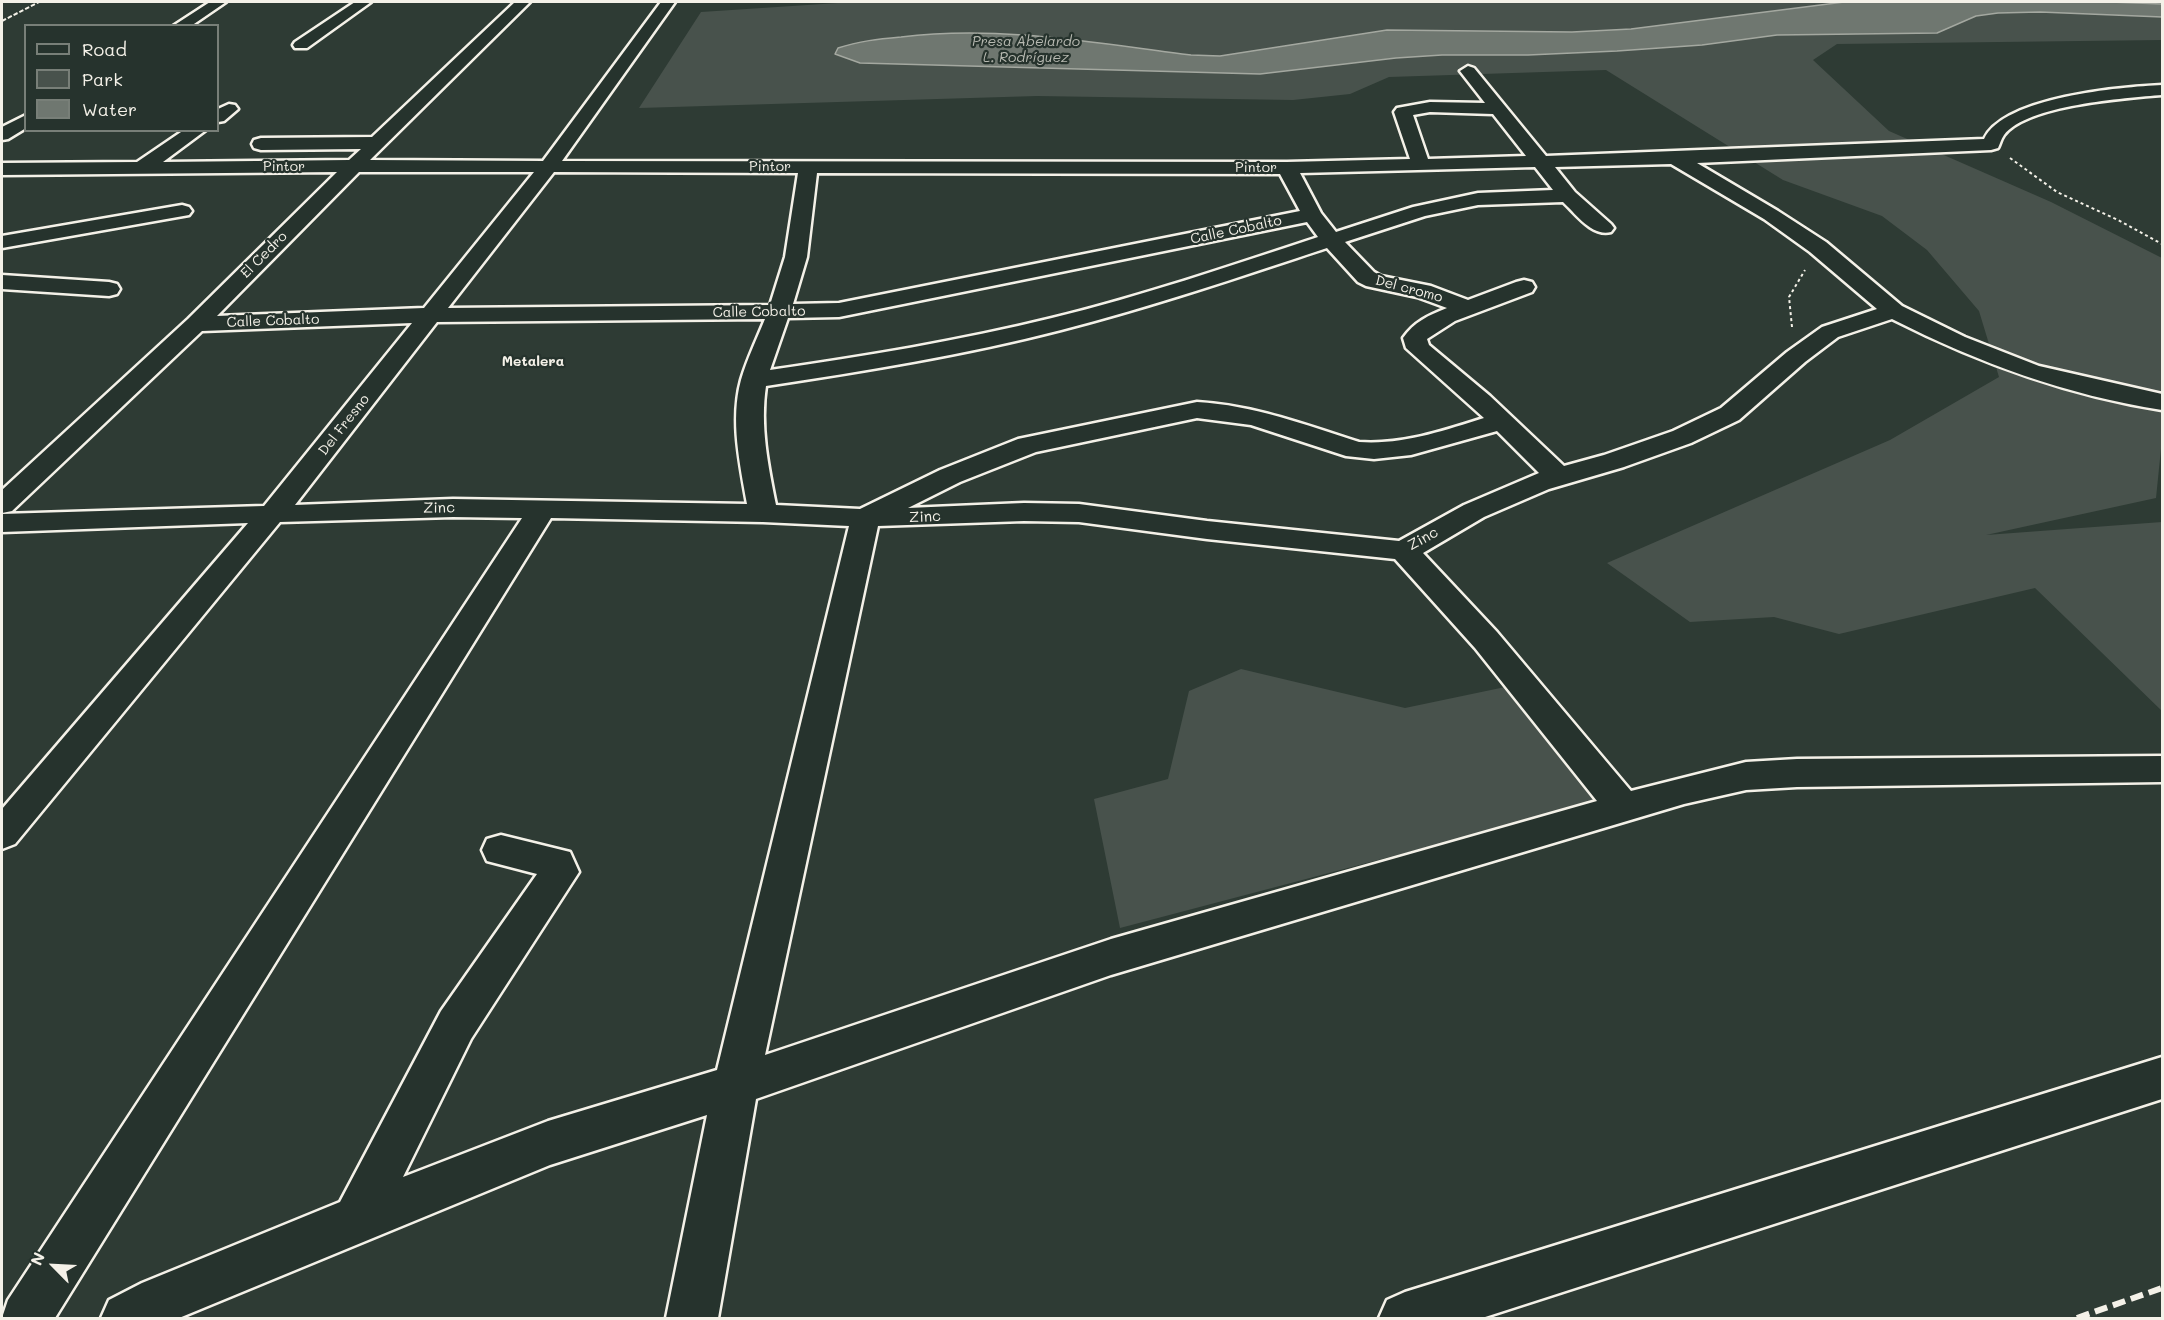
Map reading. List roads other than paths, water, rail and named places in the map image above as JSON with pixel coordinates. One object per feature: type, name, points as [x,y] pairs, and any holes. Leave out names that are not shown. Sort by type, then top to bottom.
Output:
[{"type":"street","points":[[183,24],[219,2]]},
{"type":"street","points":[[301,45],[364,2]]},
{"type":"street","name":"El Cedro","points":[[2,505],[196,324],[352,166],[523,2]]},
{"type":"street","name":"Del Fresno","points":[[2,834],[273,513],[549,166],[668,2]]},
{"type":"street","points":[[1468,71],[1568,196],[1604,228]]},
{"type":"street","name":"Pintor","points":[[2,170],[352,166],[1287,168],[1675,158],[1991,144],[1997,132],[2005,124],[2042,108],[2114,95],[2163,90]]},
{"type":"street","points":[[1421,165],[1403,112],[1430,107],[1498,109]]},
{"type":"street","points":[[2,135],[24,121]]},
{"type":"street","points":[[141,168],[194,132]]},
{"type":"street","points":[[261,144],[376,143]]},
{"type":"street","points":[[1675,158],[1726,187],[1818,248],[1894,311],[1956,342],[2030,371],[2103,390],[2163,402]]},
{"type":"street","points":[[764,513],[754,465],[749,411],[754,380],[796,257],[808,167]]},
{"type":"street","name":"Del cromo","points":[[1287,168],[1312,215],[1332,241],[1366,277],[1374,281],[1423,291],[1468,308]]},
{"type":"street","points":[[754,380],[890,360],[1054,325],[1150,299],[1419,211],[1464,200],[1568,196]]},
{"type":"street","points":[[2,242],[182,211]]},
{"type":"street","name":"Calle Cobalto","points":[[196,324],[430,315],[779,312],[860,307],[1312,215]]},
{"type":"street","points":[[2,282],[109,289]]},
{"type":"street","points":[[1468,308],[1524,287]]},
{"type":"street","name":"Del cromo","points":[[1468,308],[1435,321],[1421,330],[1415,338],[1418,348],[1481,401],[1558,476]]},
{"type":"street","name":"Zinc","points":[[2,523],[453,508],[764,513],[865,518],[1024,512],[1079,513],[1208,531],[1404,551],[1474,511],[1558,476],[1614,461],[1682,437],[1730,414],[1796,357],[1830,332],[1894,311]]},
{"type":"street","points":[[692,1318],[736,1085],[865,518],[950,476],[1028,445],[1197,410],[1217,410],[1243,416],[1356,450],[1374,453],[1393,451],[1502,422]]},
{"type":"street","points":[[26,1318],[542,509]]},
{"type":"street","points":[[1404,551],[1486,640],[1624,807]]},
{"type":"street","points":[[127,1318],[160,1301],[357,1219],[548,1143],[736,1085],[1111,957],[1624,807],[1746,776],[2163,769]]},
{"type":"street","points":[[357,1219],[456,1025],[560,872],[556,863],[501,849]]},
{"type":"street","points":[[1405,1318],[2163,1078]]},
{"type":"water","name":"Presa Abelardo L. Rodríguez","points":[[1844,2],[2162,4],[2162,17],[2040,12],[1998,13],[1976,16],[1937,33],[1777,35],[1702,45],[1617,51],[1528,55],[1442,55],[1260,74],[860,63],[835,54],[838,48],[869,41],[974,33],[1047,37],[1191,55],[1220,56],[1387,30],[1572,32],[1631,29]]},
{"type":"railway","points":[[2,21],[39,2]]},
{"type":"railway","points":[[2077,1318],[2162,1288]]},
{"type":"district","name":"Metalera","points":[[533,362]]}]
